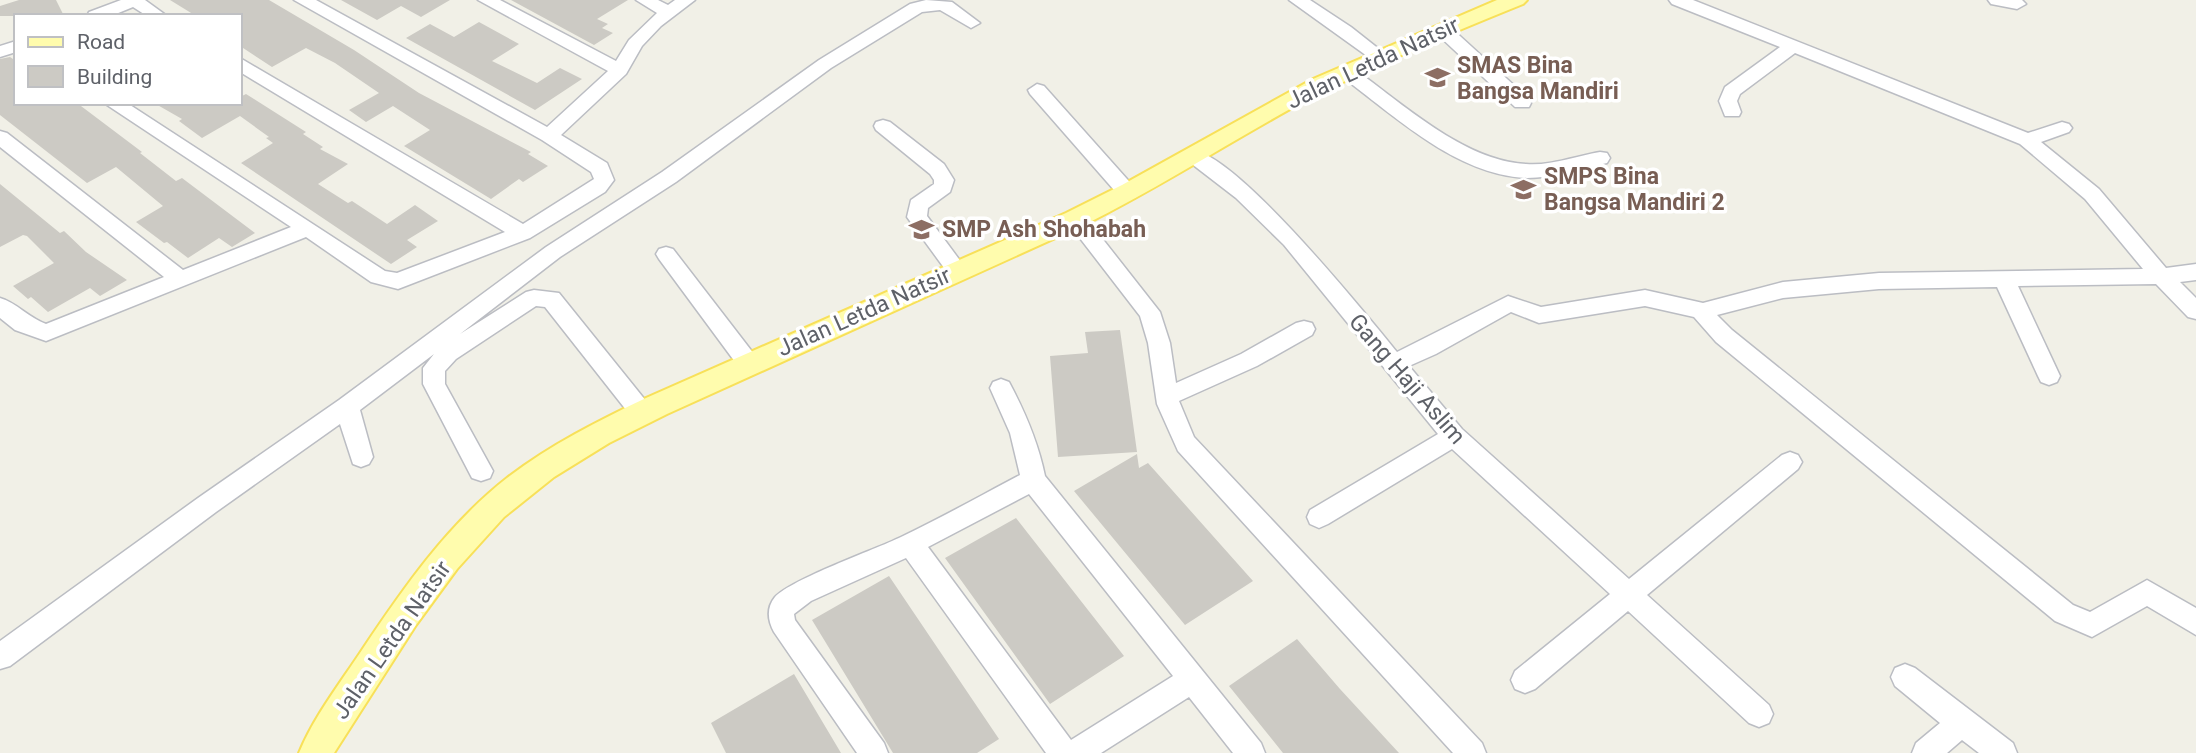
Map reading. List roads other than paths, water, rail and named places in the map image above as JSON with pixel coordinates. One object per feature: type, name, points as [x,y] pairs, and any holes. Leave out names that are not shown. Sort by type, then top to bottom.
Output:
[{"type":"main road","name":"Jalan Letda Natsir","points":[[316,753],[327,732],[442,564],[494,507],[553,460],[642,413],[1076,219],[1195,156],[1295,97],[1380,57],[1516,0]]},
{"type":"street","points":[[100,14],[134,0],[156,14]]},
{"type":"street","points":[[116,105],[308,228],[379,277],[398,281],[523,233],[598,187],[604,180],[600,168],[549,136],[303,0]]},
{"type":"street","points":[[487,0],[620,70]]},
{"type":"street","points":[[645,0],[669,12]]},
{"type":"street","points":[[549,136],[620,70],[635,44],[686,0]]},
{"type":"street","points":[[1298,0],[1380,57]]},
{"type":"street","points":[[1678,0],[2027,141],[2092,194],[2161,276],[2196,311]]},
{"type":"street","points":[[1997,0],[2017,4]]},
{"type":"street","points":[[0,657],[207,505],[348,407],[553,252],[669,177],[825,64],[916,8],[937,3],[950,6],[971,23]]},
{"type":"street","points":[[1443,30],[1522,103]]},
{"type":"street","points":[[1732,111],[1728,101],[1731,91],[1792,47]]},
{"type":"street","points":[[242,65],[523,233]]},
{"type":"street","points":[[1347,72],[1469,158],[1501,169],[1528,171],[1600,158]]},
{"type":"street","points":[[1037,90],[1128,193]]},
{"type":"street","points":[[883,126],[937,169],[944,180],[943,187],[918,205],[917,217],[957,271]]},
{"type":"street","points":[[2027,141],[2062,128]]},
{"type":"street","points":[[0,137],[180,279]]},
{"type":"street","name":"Gang Haji Aslim","points":[[1195,156],[1243,193],[1291,240],[1454,436],[1759,714]]},
{"type":"street","points":[[1076,219],[1149,312],[1157,327],[1172,419],[1186,444],[1204,467],[1472,753]]},
{"type":"street","points":[[0,306],[23,324],[46,333],[308,228]]},
{"type":"street","points":[[666,254],[749,364]]},
{"type":"street","points":[[1393,363],[1428,348],[1508,304],[1539,315],[1645,298],[1704,311],[1783,290],[1879,281],[2161,276],[2196,272]]},
{"type":"street","points":[[2004,279],[2049,376]]},
{"type":"street","points":[[481,471],[434,384],[434,368],[448,354],[534,298],[551,299],[642,413]]},
{"type":"street","points":[[1704,311],[1707,319],[1724,336],[2064,613],[2092,625],[2147,592],[2196,623]]},
{"type":"street","points":[[1167,397],[1249,360],[1304,329]]},
{"type":"street","points":[[1001,388],[1020,422],[1032,480],[1251,753]]},
{"type":"street","points":[[348,407],[361,457]]},
{"type":"street","points":[[1319,517],[1454,436]]},
{"type":"street","points":[[1525,680],[1790,461]]},
{"type":"street","points":[[874,753],[783,624],[781,614],[788,602],[802,593],[911,544],[1032,480]]},
{"type":"street","points":[[911,544],[1063,753]]},
{"type":"street","points":[[1905,677],[2003,753]]},
{"type":"street","points":[[1076,753],[1191,680]]},
{"type":"street","points":[[1926,753],[1961,723]]},
{"type":"place","name":"SMAS Bina Bangsa Mandiri","points":[[1437,78]]},
{"type":"place","name":"SMPS Bina Bangsa Mandiri 2","points":[[1524,189]]},
{"type":"place","name":"SMP Ash Shohabah","points":[[922,229]]}]
